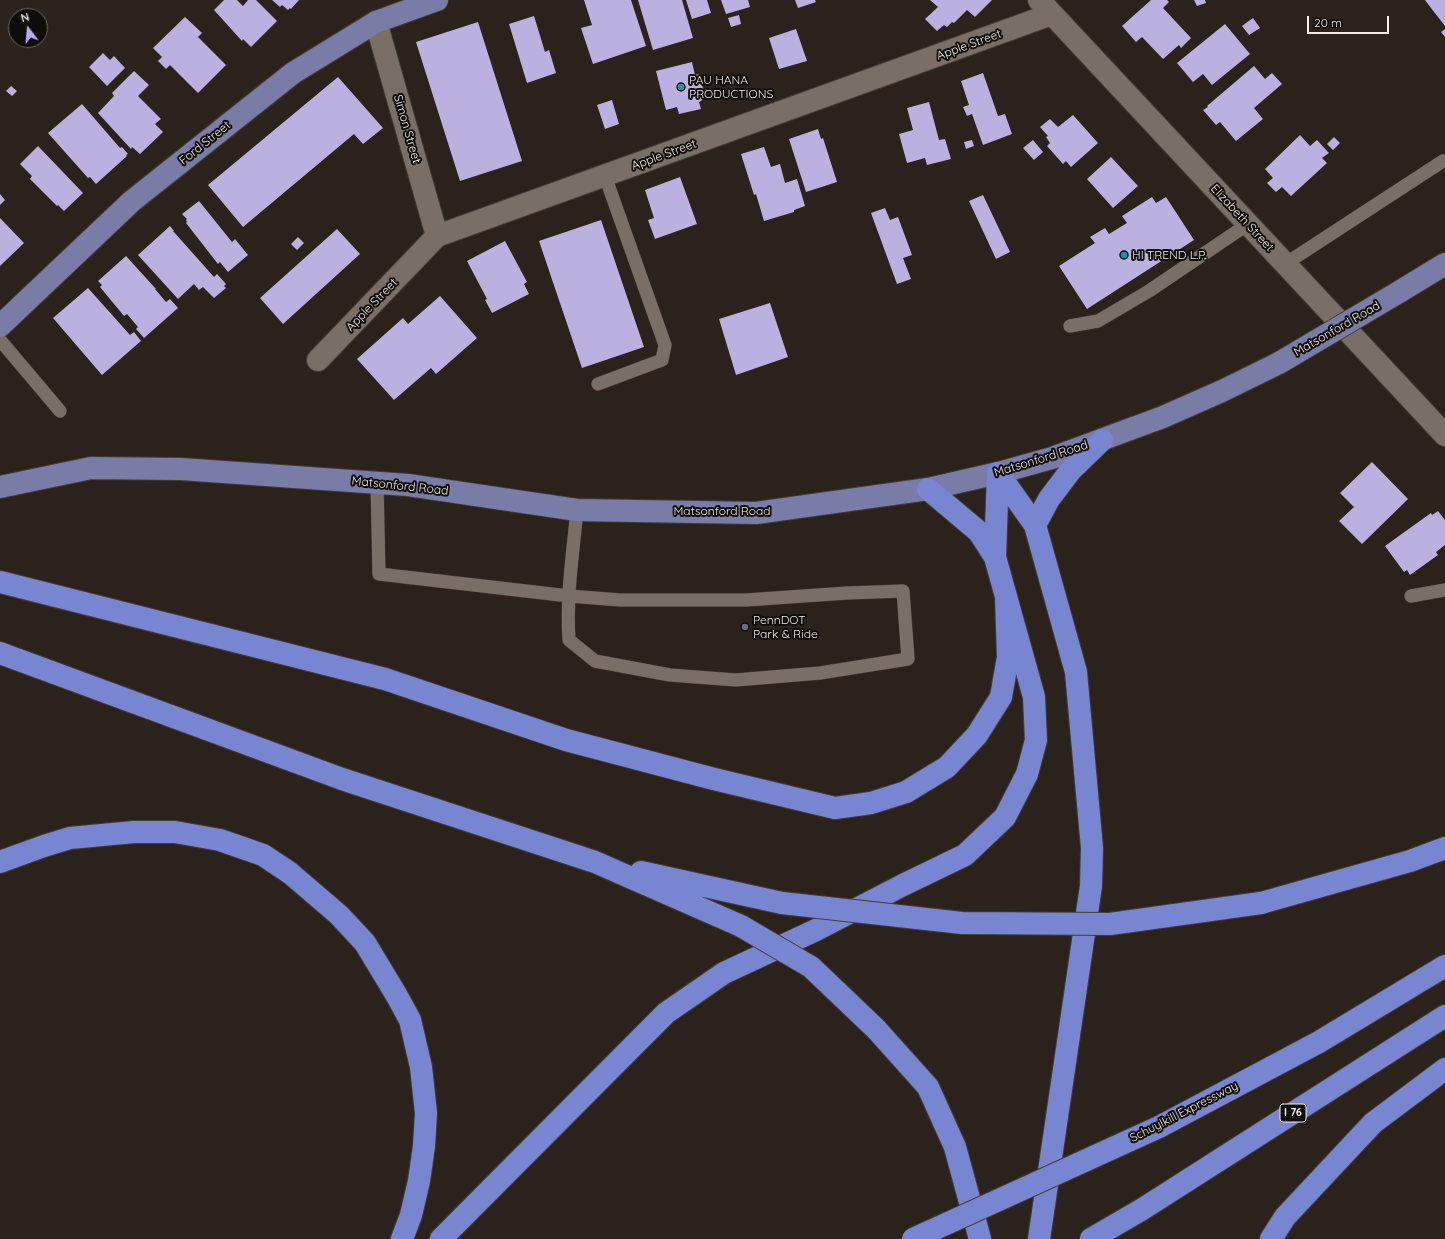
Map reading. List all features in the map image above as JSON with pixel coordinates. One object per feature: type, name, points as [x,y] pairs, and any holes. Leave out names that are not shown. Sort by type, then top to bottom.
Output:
[{"type":"highway","points":[[1035,525],[1049,499],[1067,476],[1102,440]]},
{"type":"highway","points":[[998,473],[1035,525],[1076,672],[1092,848],[1091,886],[1039,1239]]},
{"type":"highway","points":[[995,557],[998,473]]},
{"type":"highway","points":[[441,1239],[666,1013],[724,973],[816,930],[903,885],[965,856],[1005,816],[1027,774],[1036,740],[1034,697],[995,557],[979,532],[928,489]]},
{"type":"highway","points":[[0,582],[385,679],[566,740],[714,779],[835,808],[871,804],[906,792],[947,768],[977,735],[1000,696],[1008,657],[1006,596]]},
{"type":"highway","points":[[0,652],[342,779],[595,862],[741,926],[811,967],[876,1029],[928,1087],[955,1147],[980,1239]]},
{"type":"highway","points":[[0,862],[70,838],[134,832],[175,832],[220,840],[262,855],[290,873],[340,915],[365,943],[407,1014],[410,1020],[421,1068],[426,1113],[424,1146],[419,1181],[411,1215],[402,1239]]},
{"type":"highway","points":[[595,862],[782,903],[962,923],[1110,924],[1261,903],[1410,861],[1445,848]]},
{"type":"highway","name":"Schuylkill Expressway","points":[[913,1239],[1159,1127],[1319,1042],[1445,966]]},
{"type":"highway","name":"I 76","points":[[1091,1239],[1141,1210],[1445,1016]]},
{"type":"highway","points":[[1271,1239],[1285,1217],[1373,1123],[1445,1069]]},
{"type":"main road","name":"Ford Street","points":[[0,326],[138,196],[293,73],[376,22],[437,0]]},
{"type":"main road","name":"Matsonford Road","points":[[0,487],[91,468],[181,469],[408,485],[577,510],[756,513],[928,489],[998,473],[1052,458],[1163,417],[1279,362],[1326,336],[1445,264]]},
{"type":"street","name":"Apple Street","points":[[318,360],[437,236],[605,176],[1045,7]]},
{"type":"street","name":"Elizabeth Street","points":[[1045,7],[1445,435]]},
{"type":"street","name":"Simon Street","points":[[376,22],[437,236]]},
{"type":"lane","points":[[1286,264],[1443,161]]},
{"type":"lane","points":[[598,384],[662,360],[665,345],[605,176]]},
{"type":"lane","points":[[1070,326],[1098,321],[1149,291],[1248,224]]},
{"type":"lane","points":[[0,340],[60,411]]},
{"type":"lane","points":[[377,483],[379,574],[569,596],[620,600],[746,600],[847,593],[903,591],[908,660],[820,673],[736,680],[670,676],[595,661],[569,640],[569,596],[577,510]]},
{"type":"lane","points":[[1411,596],[1445,590]]},
{"type":"building","points":[[224,0],[237,0],[243,6],[248,0],[256,0],[277,21],[251,47],[243,39],[242,41],[214,10]]},
{"type":"building","points":[[272,0],[299,0],[291,9],[290,8],[288,10],[282,5],[280,7]]},
{"type":"building","points":[[584,0],[631,0],[646,46],[593,64],[581,28],[592,25]]},
{"type":"building","points":[[638,0],[682,0],[693,38],[653,50]]},
{"type":"building","points":[[686,0],[707,0],[711,13],[692,19]]},
{"type":"building","points":[[721,0],[748,0],[750,7],[726,14]]},
{"type":"building","points":[[795,0],[815,0],[816,2],[798,8]]},
{"type":"building","points":[[930,0],[992,0],[975,17],[967,10],[954,23],[952,22],[947,27],[944,25],[937,31],[925,19],[938,7]]},
{"type":"building","points":[[1151,0],[1167,0],[1169,2],[1163,8],[1191,38],[1181,48],[1179,45],[1163,59],[1142,37],[1136,42],[1122,26]]},
{"type":"building","points":[[1194,0],[1205,0],[1206,3],[1197,6]]},
{"type":"building","points":[[1425,0],[1445,0],[1445,26],[1431,8]]},
{"type":"building","points":[[739,15],[741,24],[731,27],[728,18]]},
{"type":"building","points":[[534,16],[545,52],[549,50],[556,73],[527,83],[509,24]]},
{"type":"building","points":[[185,17],[202,33],[198,37],[226,65],[198,93],[170,65],[166,69],[158,61],[162,57],[153,48]]},
{"type":"building","points":[[1253,18],[1260,28],[1249,35],[1242,26]]},
{"type":"building","points":[[478,22],[522,161],[460,181],[416,42]]},
{"type":"building","points":[[1225,24],[1250,54],[1212,85],[1203,74],[1193,82],[1177,63]]},
{"type":"building","points":[[796,29],[807,61],[779,69],[769,38]]},
{"type":"building","points":[[1445,29],[1445,37],[1441,32]]},
{"type":"building","points":[[103,53],[110,60],[114,56],[125,68],[107,86],[89,67]]},
{"type":"building","name":"PAU HANA PRODUCTIONS","points":[[692,62],[695,75],[699,74],[706,98],[699,102],[701,109],[679,114],[677,107],[666,110],[656,71]]},
{"type":"building","points":[[1254,66],[1265,79],[1272,73],[1282,84],[1254,108],[1263,119],[1236,141],[1220,122],[1216,125],[1203,110]]},
{"type":"building","points":[[134,71],[149,85],[138,96],[161,119],[155,124],[163,132],[140,154],[132,147],[131,149],[98,113],[114,96],[112,93]]},
{"type":"building","points":[[983,73],[998,116],[1005,114],[1012,134],[983,145],[972,114],[967,116],[963,107],[969,105],[961,81]]},
{"type":"building","points":[[338,77],[383,128],[363,144],[354,134],[243,227],[208,185]]},
{"type":"building","points":[[11,86],[17,91],[12,96],[6,91]]},
{"type":"building","points":[[612,100],[619,124],[605,129],[597,105]]},
{"type":"building","points":[[929,102],[939,140],[945,139],[951,159],[927,165],[925,158],[907,163],[899,134],[913,130],[907,108]]},
{"type":"building","points":[[82,104],[120,148],[122,147],[128,154],[96,184],[90,177],[88,178],[48,133]]},
{"type":"building","points":[[1073,115],[1098,143],[1071,167],[1066,161],[1063,164],[1047,146],[1050,143],[1046,137],[1048,136],[1040,127],[1050,119],[1058,127]]},
{"type":"building","points":[[818,129],[821,139],[823,138],[837,182],[806,192],[789,139]]},
{"type":"building","points":[[1300,135],[1310,146],[1317,140],[1329,153],[1322,158],[1327,163],[1291,196],[1282,187],[1276,192],[1267,183],[1273,178],[1265,169]]},
{"type":"building","points":[[1334,137],[1340,143],[1333,150],[1327,144]]},
{"type":"building","points":[[972,140],[974,146],[966,149],[964,142]]},
{"type":"building","points":[[1033,140],[1043,152],[1034,160],[1023,148]]},
{"type":"building","points":[[38,146],[83,193],[64,211],[30,179],[32,176],[20,164]]},
{"type":"building","points":[[764,147],[771,167],[780,164],[785,183],[797,179],[805,206],[794,210],[794,212],[764,221],[741,154]]},
{"type":"building","points":[[1111,157],[1138,186],[1113,208],[1087,179]]},
{"type":"building","points":[[680,177],[697,224],[655,239],[648,220],[654,218],[645,190]]},
{"type":"building","points":[[0,194],[5,200],[0,205]]},
{"type":"building","points":[[983,195],[1010,252],[996,259],[969,201]]},
{"type":"building","name":"HI TREND L.P.","points":[[1152,197],[1156,203],[1166,197],[1194,240],[1087,309],[1059,266],[1095,243],[1090,237],[1105,228],[1109,234],[1127,223],[1122,216]]},
{"type":"building","points":[[199,201],[232,242],[235,239],[248,255],[228,272],[220,262],[218,264],[186,223],[187,219],[182,214]]},
{"type":"building","points":[[885,208],[890,220],[898,217],[912,255],[903,258],[911,279],[897,284],[871,213]]},
{"type":"building","points":[[0,218],[24,243],[0,266]]},
{"type":"building","points":[[601,220],[644,347],[582,368],[539,241]]},
{"type":"building","points":[[170,226],[214,277],[217,274],[226,284],[224,286],[226,288],[214,298],[203,287],[199,290],[194,284],[178,299],[138,255]]},
{"type":"building","points":[[337,229],[360,254],[283,324],[260,298]]},
{"type":"building","points":[[298,237],[304,243],[297,250],[291,244]]},
{"type":"building","points":[[505,241],[527,282],[524,284],[529,294],[492,313],[485,300],[487,299],[467,261]]},
{"type":"building","points":[[126,256],[166,302],[170,299],[178,308],[144,338],[136,329],[138,327],[127,314],[124,316],[100,287],[102,285],[98,281]]},
{"type":"building","points":[[88,288],[130,335],[134,332],[141,341],[102,375],[53,318]]},
{"type":"building","points":[[440,296],[477,338],[436,374],[431,368],[394,400],[357,359],[403,318],[408,324]]},
{"type":"building","points":[[770,303],[788,357],[736,375],[719,319]]},
{"type":"building","points":[[1372,462],[1408,499],[1362,544],[1339,521],[1354,507],[1340,493]]},
{"type":"building","points":[[1438,511],[1445,520],[1445,545],[1436,552],[1438,555],[1410,575],[1407,570],[1404,572],[1385,546],[1431,513],[1432,515]]},
{"type":"place","name":"PAU HANA PRODUCTIONS","points":[[681,87]]},
{"type":"place","name":"HI TREND L.P.","points":[[1124,255]]},
{"type":"place","name":"PennDOT Park & Ride","points":[[745,627]]}]
